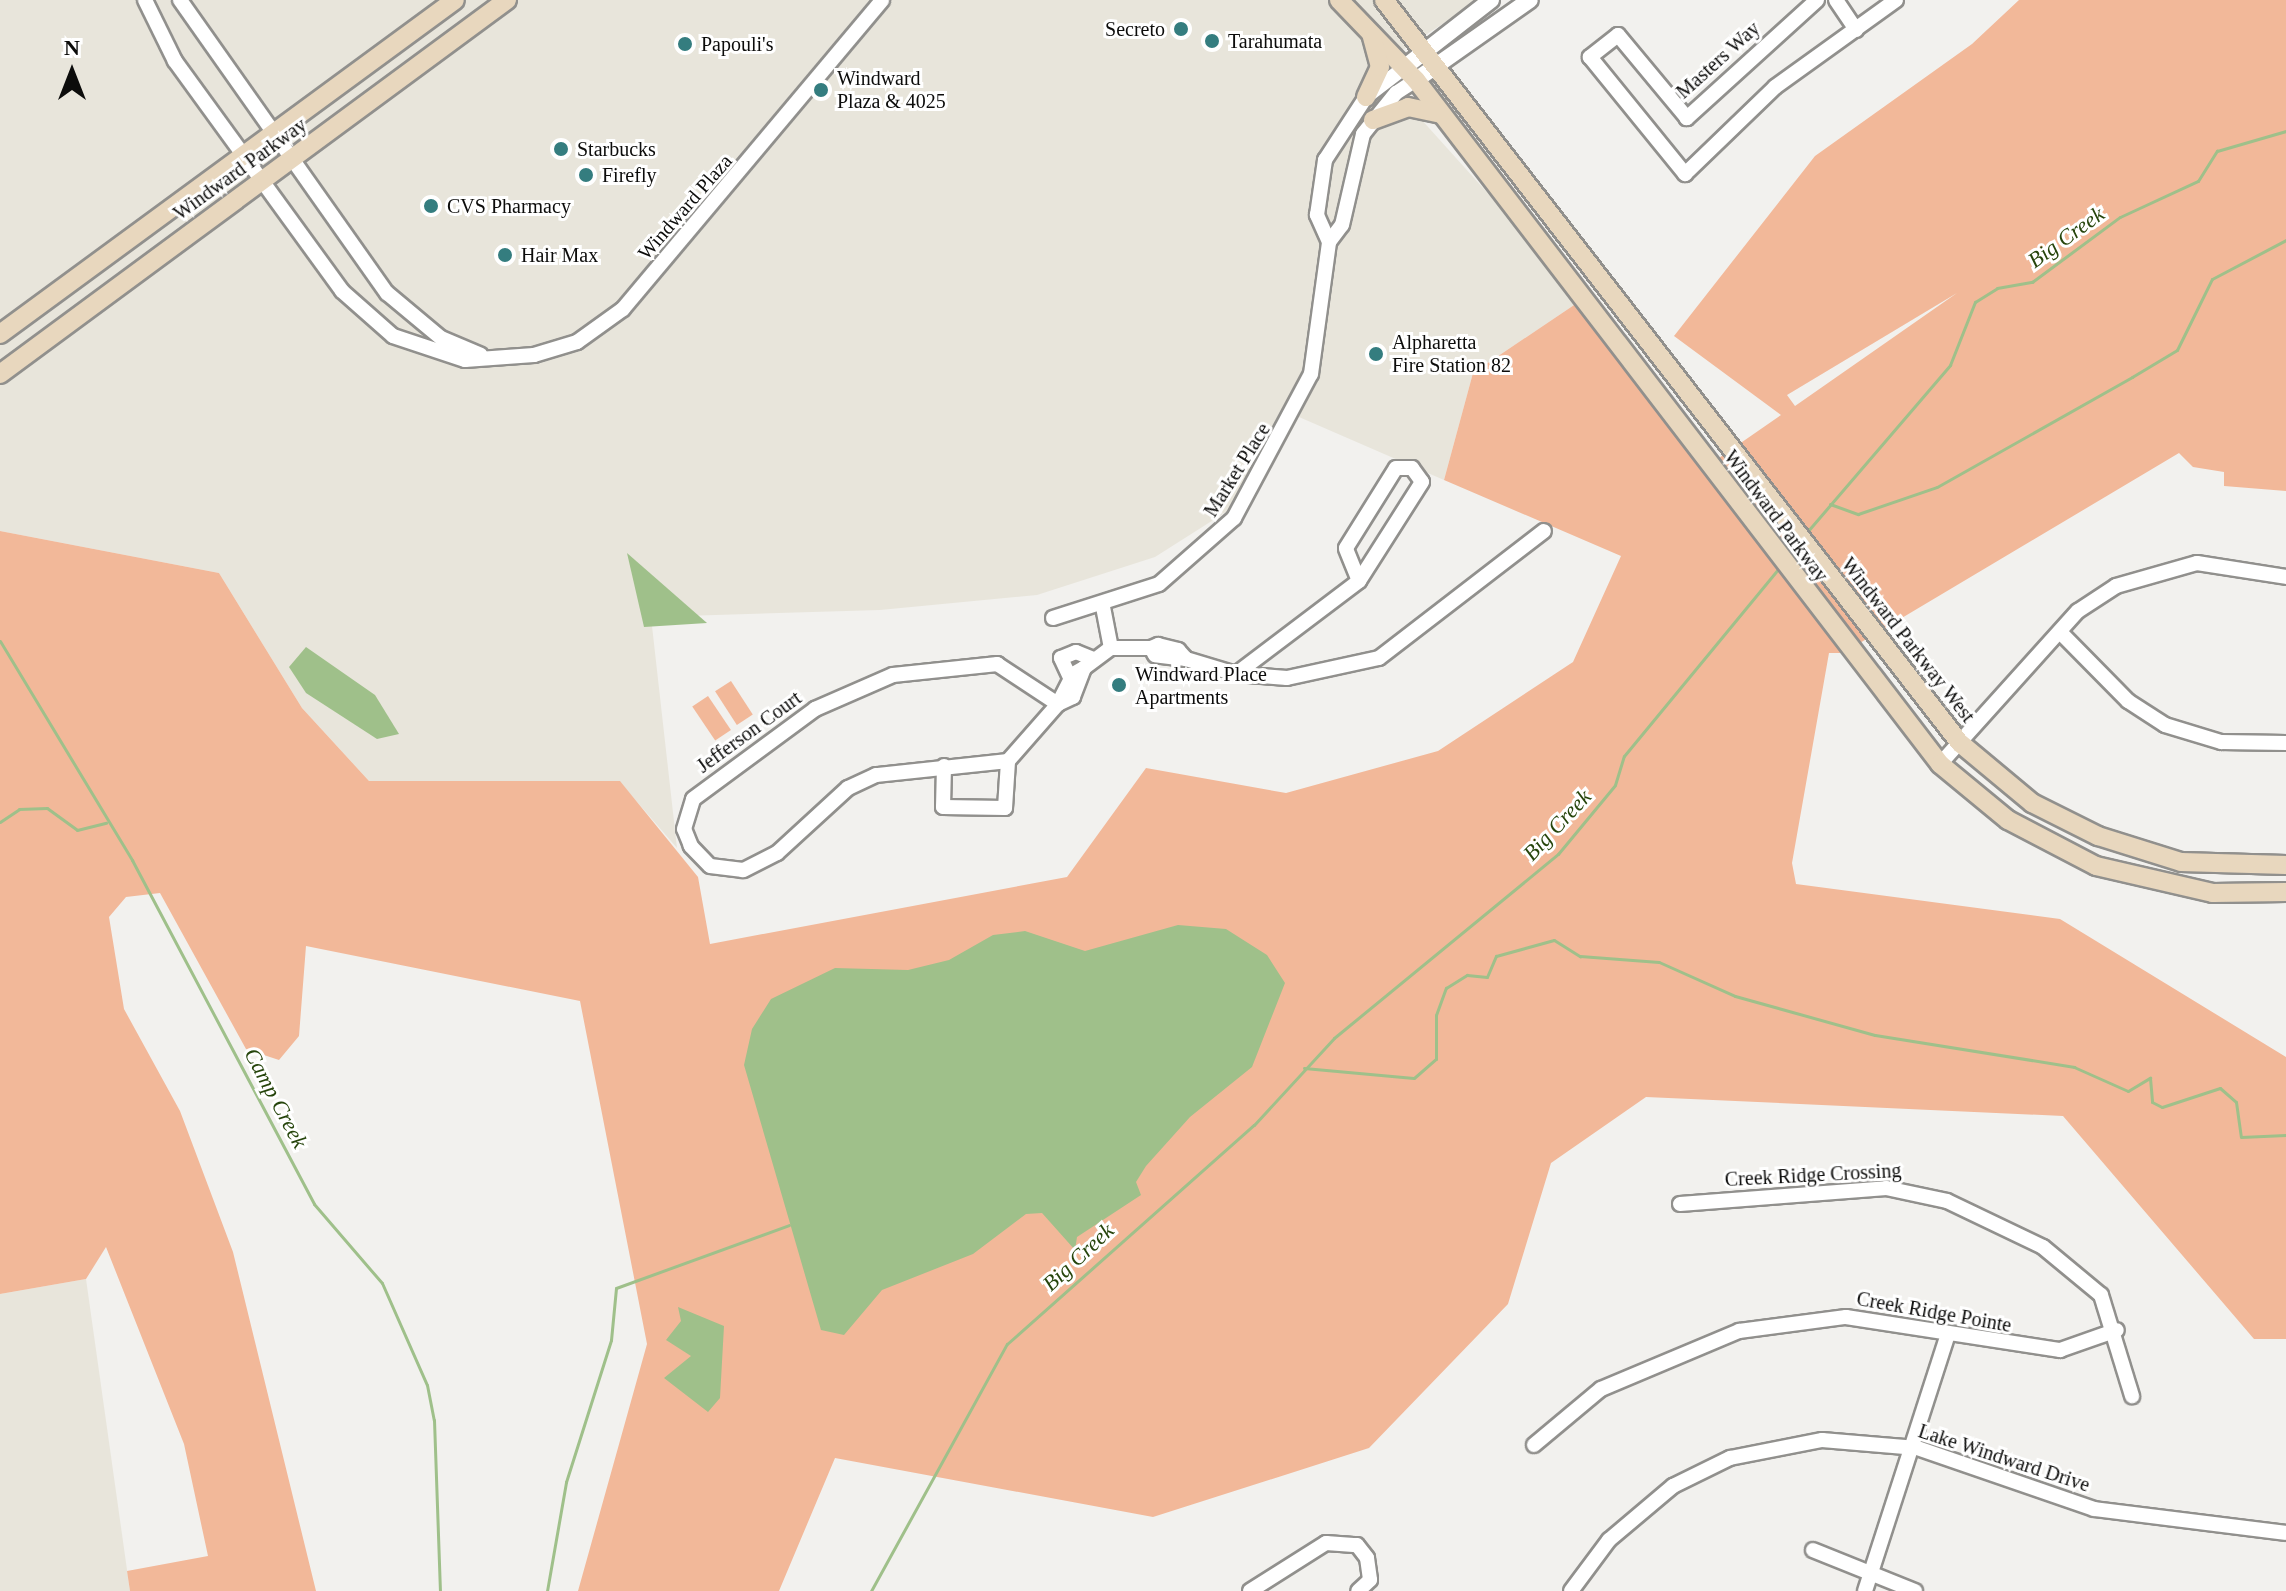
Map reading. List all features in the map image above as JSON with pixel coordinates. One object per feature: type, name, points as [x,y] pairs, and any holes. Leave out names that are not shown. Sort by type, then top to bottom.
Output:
[{"type":"main road","name":"Windward Parkway","points":[[0,334],[455,0]]},
{"type":"main road","name":"Windward Parkway","points":[[0,374],[507,0]]},
{"type":"main road","name":"Windward Parkway","points":[[1339,0],[1369,27],[1410,74],[1940,764],[2008,820],[2096,866],[2213,893],[2286,892]]},
{"type":"main road","name":"Windward Parkway","points":[[1384,0],[1428,50],[1778,507]]},
{"type":"main road","points":[[1366,97],[1380,67],[1369,27]]},
{"type":"main road","points":[[1373,120],[1408,107],[1441,114]]},
{"type":"main road","name":"Windward Parkway West","points":[[1778,507],[1960,743],[2032,803],[2098,836],[2181,862],[2286,865]]},
{"type":"street","name":"Windward Plaza","points":[[145,0],[175,61],[342,291],[383,329],[441,356],[489,358],[577,342],[623,309],[882,0]]},
{"type":"street","points":[[180,0],[272,136],[407,314],[489,358]]},
{"type":"street","name":"Windward Plaza","points":[[870,18],[875,0]]},
{"type":"street","points":[[1410,74],[1428,50],[1491,0]]},
{"type":"street","points":[[1410,74],[1440,66],[1530,0]]},
{"type":"street","name":"Masters Way","points":[[1817,0],[1687,118],[1618,35],[1590,57],[1685,174],[1775,87],[1856,30]]},
{"type":"street","points":[[1836,0],[1856,30],[1896,0]]},
{"type":"street","name":"Market Place","points":[[1329,242],[1317,215],[1325,160],[1366,97],[1410,74]]},
{"type":"street","name":"Market Place","points":[[1053,618],[1103,607],[1184,567],[1224,530],[1255,485],[1311,374],[1329,242],[1342,225],[1356,150],[1373,120],[1410,74]]},
{"type":"street","points":[[1236,674],[1359,581],[1422,482],[1412,468],[1396,468],[1346,548],[1359,581]]},
{"type":"street","points":[[944,766],[943,807],[1005,808],[1008,761],[1088,664],[1111,648],[1151,648],[1236,674],[1334,673],[1379,658],[1544,531]]},
{"type":"street","points":[[1940,764],[2060,632],[2109,590],[2164,568],[2214,563],[2286,577]]},
{"type":"street","points":[[1103,607],[1111,648]]},
{"type":"street","points":[[2060,632],[2128,701],[2165,725],[2221,742],[2286,743]]},
{"type":"street","points":[[1073,685],[1064,654],[1088,664]]},
{"type":"street","name":"Jefferson Court","points":[[1008,761],[892,770],[848,788],[777,853],[743,870],[710,866],[684,829],[693,799],[725,769],[830,700],[877,680],[997,664],[1058,704]]},
{"type":"street","name":"Creek Ridge Crossing","points":[[1680,1204],[1920,1192],[2057,1256],[2101,1295],[2117,1330],[2132,1396]]},
{"type":"street","name":"Creek Ridge Pointe","points":[[1534,1445],[1601,1389],[1739,1331],[1846,1317],[2060,1350],[2117,1330]]},
{"type":"street","points":[[1865,1591],[1917,1448],[1948,1334]]},
{"type":"street","name":"Lake Windward Drive","points":[[1571,1591],[1640,1509],[1730,1458],[1822,1440],[1917,1448],[2094,1509],[2286,1533]]},
{"type":"street","points":[[1250,1591],[1326,1543],[1357,1545],[1367,1558],[1370,1580],[1358,1591]]},
{"type":"street","points":[[1813,1550],[1915,1591]]},
{"type":"shaded area","points":[[0,0],[1479,0],[1375,68],[1583,299],[1473,373],[1444,480],[1299,417],[1259,491],[1155,557],[1037,595],[880,610],[651,617],[677,848],[619,781],[369,781],[302,708],[219,573],[0,531]]},
{"type":"shaded area","points":[[2019,0],[2286,0],[2286,491],[2224,486],[2224,472],[2193,467],[2179,453],[1843,653],[1829,653],[1792,863],[1796,884],[2060,919],[2286,1057],[2286,1339],[2254,1339],[2063,1116],[1646,1097],[1551,1163],[1508,1304],[1369,1448],[1153,1517],[835,1458],[779,1591],[578,1591],[647,1344],[580,1001],[306,946],[299,1036],[279,1060],[246,1049],[160,893],[126,897],[109,917],[124,1009],[180,1111],[233,1252],[316,1591],[130,1591],[127,1571],[208,1556],[184,1444],[106,1247],[86,1279],[0,1294],[0,531],[219,573],[302,708],[369,781],[620,781],[698,877],[710,944],[1067,877],[1146,768],[1286,793],[1438,751],[1573,662],[1621,556],[1444,480],[1473,373],[1583,299],[1706,467],[1781,415],[1674,336],[1815,156],[1972,44]],"holes":[[[1957,293],[1795,406],[1787,395]]]},
{"type":"shaded area","points":[[627,553],[707,623],[644,627]]},
{"type":"shaded area","points":[[306,647],[375,695],[399,734],[377,739],[306,693],[289,667]]},
{"type":"shaded area","points":[[731,681],[753,715],[737,725],[715,691]]},
{"type":"shaded area","points":[[708,696],[731,730],[715,741],[692,707]]},
{"type":"shaded area","points":[[1178,925],[1226,929],[1267,955],[1285,983],[1252,1067],[1190,1117],[1146,1166],[1136,1182],[1141,1195],[1077,1237],[1075,1250],[1042,1213],[1026,1214],[973,1254],[882,1290],[844,1335],[821,1330],[744,1065],[752,1029],[771,999],[835,968],[908,970],[949,960],[993,935],[1025,931],[1085,951]]},
{"type":"shaded area","points":[[86,1279],[130,1591],[0,1591],[0,1294]]},
{"type":"shaded area","points":[[678,1307],[724,1326],[720,1398],[708,1412],[664,1378],[691,1356],[666,1340],[681,1321]]},
{"type":"waterway","name":"Big Creek","points":[[1807,532],[1950,365],[1975,302],[1997,288],[2032,282],[2120,217],[2198,181],[2217,151],[2286,131]]},
{"type":"waterway","points":[[1830,504],[1858,514],[1937,487],[2132,377],[2177,350],[2212,279],[2286,240]]},
{"type":"waterway","name":"Big Creek","points":[[871,1591],[1007,1344],[1254,1125],[1334,1038],[1558,854],[1615,785],[1624,756],[1780,567]]},
{"type":"waterway","name":"Camp Creek","points":[[0,641],[132,860],[314,1204],[382,1283],[427,1385],[434,1420],[440,1591]]},
{"type":"waterway","points":[[0,822],[19,809],[47,808],[77,830],[106,823]]},
{"type":"waterway","points":[[1304,1068],[1414,1078],[1436,1059],[1436,1015],[1446,988],[1467,975],[1487,977],[1496,956],[1554,940],[1580,956],[1659,962],[1735,996],[1875,1035],[2074,1067],[2128,1091],[2150,1078],[2152,1102],[2162,1107],[2220,1088],[2236,1102],[2241,1137],[2286,1135]]},
{"type":"waterway","points":[[547,1591],[566,1482],[611,1340],[616,1288],[789,1225]]},
{"type":"place","name":"Secreto","points":[[1181,29]]},
{"type":"place","name":"Tarahumata","points":[[1212,41]]},
{"type":"place","name":"Papouli's","points":[[685,44]]},
{"type":"place","name":"Windward Plaza & 4025","points":[[821,90]]},
{"type":"place","name":"Starbucks","points":[[561,149]]},
{"type":"place","name":"Firefly","points":[[586,175]]},
{"type":"place","name":"CVS Pharmacy","points":[[431,206]]},
{"type":"place","name":"Hair Max","points":[[505,255]]},
{"type":"place","name":"Alpharetta Fire Station 82","points":[[1376,354]]},
{"type":"place","name":"Windward Place Apartments","points":[[1119,685]]}]
